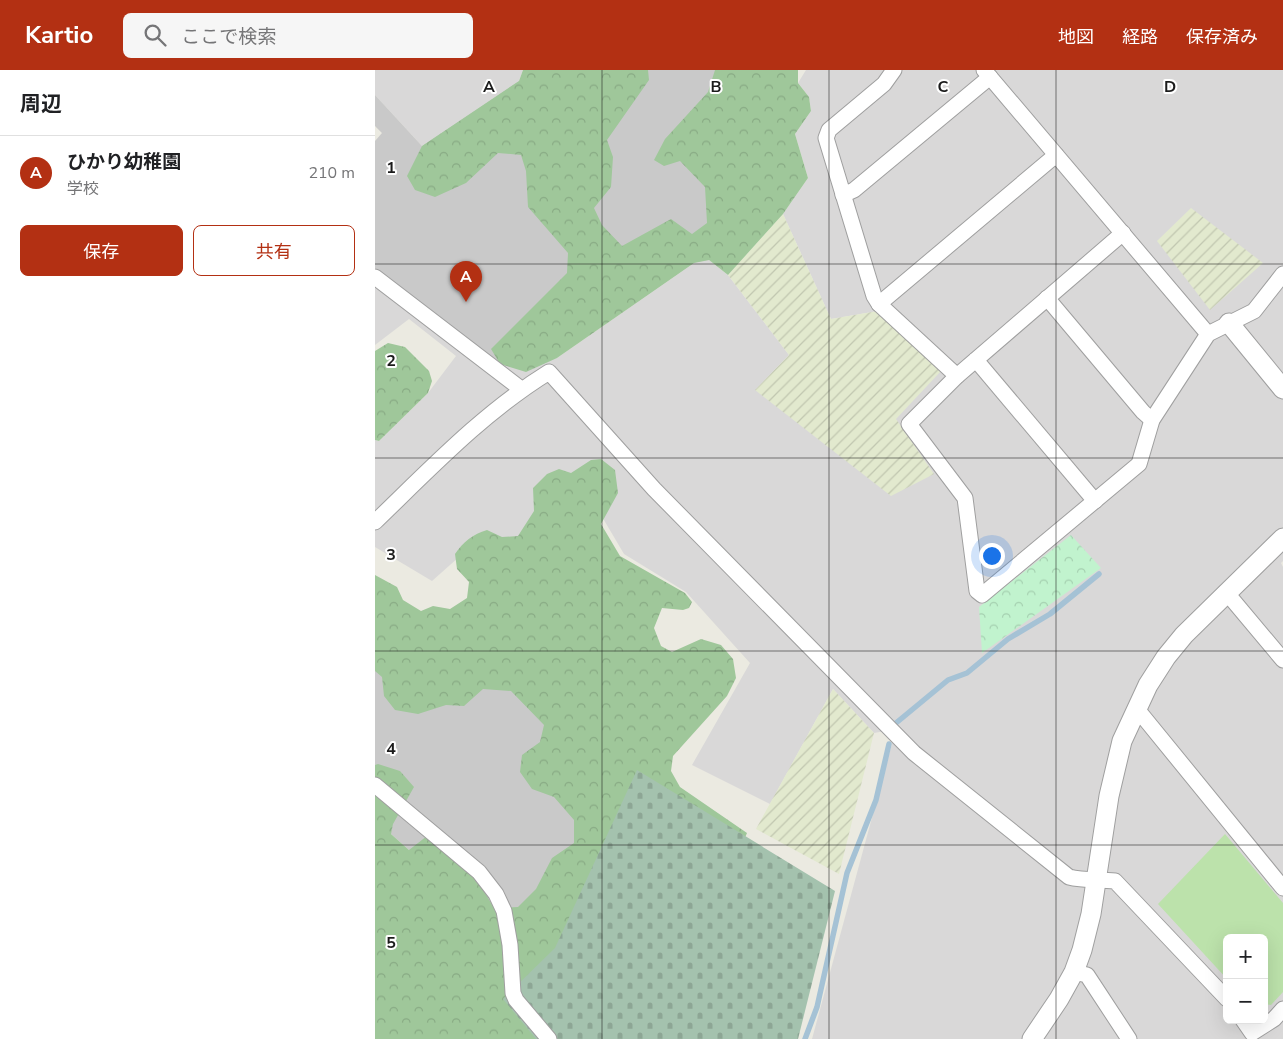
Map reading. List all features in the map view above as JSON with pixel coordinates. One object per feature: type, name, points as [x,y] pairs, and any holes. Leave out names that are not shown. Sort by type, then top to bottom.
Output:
[{"type":"street","points":[[895,70],[884,84],[829,130],[826,138],[874,296],[879,304],[957,376]]},
{"type":"street","points":[[843,194],[854,190],[987,73],[1208,334]]},
{"type":"street","points":[[879,304],[1057,155]]},
{"type":"street","points":[[1123,233],[957,376],[909,424],[965,498],[977,591],[982,595],[1139,464],[1152,420],[1208,334],[1254,311],[1283,274]]},
{"type":"street","points":[[375,277],[521,389]]},
{"type":"street","points":[[1047,298],[1143,412],[1152,420]]},
{"type":"street","points":[[1229,323],[1283,389]]},
{"type":"street","points":[[976,360],[1095,501]]},
{"type":"street","points":[[375,522],[462,438],[521,389],[549,372],[654,488],[914,753],[1069,877],[1115,881],[1223,995]]},
{"type":"street","points":[[1032,1039],[1039,1032],[1074,972],[1082,950],[1091,914],[1109,796],[1122,741],[1148,685],[1183,635],[1283,538]]},
{"type":"street","points":[[1226,592],[1283,660]]},
{"type":"street","points":[[1137,709],[1283,888]]},
{"type":"street","points":[[375,785],[479,872],[496,894],[504,911],[510,945],[513,993],[516,1000],[549,1039]]},
{"type":"street","points":[[1074,972],[1087,975],[1129,1039]]},
{"type":"street","points":[[1246,1031],[1274,1019],[1283,1009]]},
{"type":"shaded area","points":[[375,70],[523,70],[519,81],[422,146],[375,95]]},
{"type":"shaded area","points":[[615,70],[750,70],[736,191],[709,260],[693,263],[630,307],[599,271],[500,364],[375,268],[375,141],[382,133],[375,126],[375,95],[422,146],[519,81]]},
{"type":"shaded area","points":[[806,70],[1283,70],[1283,561],[1281,563],[1283,567],[1283,1039],[812,1039],[896,729],[874,733],[833,689],[770,804],[692,765],[750,663],[686,592],[624,554],[601,515],[514,553],[477,541],[432,581],[375,547],[375,440],[379,441],[428,393],[456,356],[409,319],[375,345],[375,268],[500,364],[557,358],[694,263],[709,260],[728,275],[789,355],[756,389],[896,419],[878,311],[831,319],[783,214],[808,178],[795,134],[811,111],[809,97],[798,83]]},
{"type":"shaded area","points":[[375,611],[498,657],[637,770],[555,948],[409,850],[391,834],[375,802]]},
{"type":"green space","points":[[523,70],[648,70],[649,80],[607,140],[613,157],[611,187],[594,208],[602,225],[622,246],[671,219],[692,234],[707,223],[705,187],[680,161],[664,166],[654,160],[665,139],[708,92],[715,70],[798,70],[798,83],[809,97],[811,111],[795,134],[808,178],[783,214],[728,275],[709,260],[694,263],[557,358],[526,372],[500,364],[491,349],[567,273],[568,253],[528,207],[526,171],[521,155],[498,153],[466,183],[435,197],[415,190],[407,176],[422,146],[519,81]]},
{"type":"green space","points":[[1191,208],[1263,263],[1210,310],[1157,241]]},
{"type":"green space","points":[[783,214],[831,319],[878,311],[942,370],[896,419],[934,474],[891,496],[755,390],[789,355],[728,275]]},
{"type":"green space","points":[[388,343],[405,347],[429,371],[432,381],[428,393],[379,441],[375,440],[375,351]]},
{"type":"green space","points":[[601,459],[615,470],[618,493],[601,524],[620,556],[685,593],[692,602],[689,608],[683,610],[662,608],[654,628],[661,646],[672,652],[701,639],[721,645],[733,659],[736,678],[727,696],[673,756],[671,771],[680,787],[747,833],[744,840],[541,1039],[375,1039],[375,765],[378,764],[400,771],[414,787],[393,824],[391,834],[409,850],[427,836],[478,881],[494,908],[518,907],[536,889],[552,858],[574,843],[574,820],[554,797],[532,789],[520,772],[522,755],[540,742],[544,725],[511,691],[483,689],[464,706],[446,705],[418,714],[395,710],[384,696],[382,677],[375,671],[375,575],[397,587],[403,600],[421,611],[433,606],[450,609],[467,598],[469,582],[457,569],[455,554],[465,542],[487,530],[502,537],[518,536],[534,511],[533,488],[547,474],[559,469],[571,473],[591,460]]},
{"type":"green space","points":[[1071,535],[1101,568],[982,653],[979,607]]},
{"type":"green space","points":[[833,689],[874,733],[839,874],[756,829]]},
{"type":"green space","points":[[637,770],[835,891],[798,1039],[536,1039],[503,999],[555,948]]},
{"type":"green space","points":[[1225,834],[1283,903],[1283,992],[1271,1005],[1268,1005],[1268,934],[1223,934],[1223,975],[1158,904]]},
{"type":"waterway","points":[[896,723],[948,680],[967,673],[1008,639],[1050,614],[1099,574]]},
{"type":"waterway","points":[[805,1039],[817,1007],[847,873],[876,800],[889,744]]},
{"type":"place","name":"ひかり幼稚園","points":[[466,302]]}]
